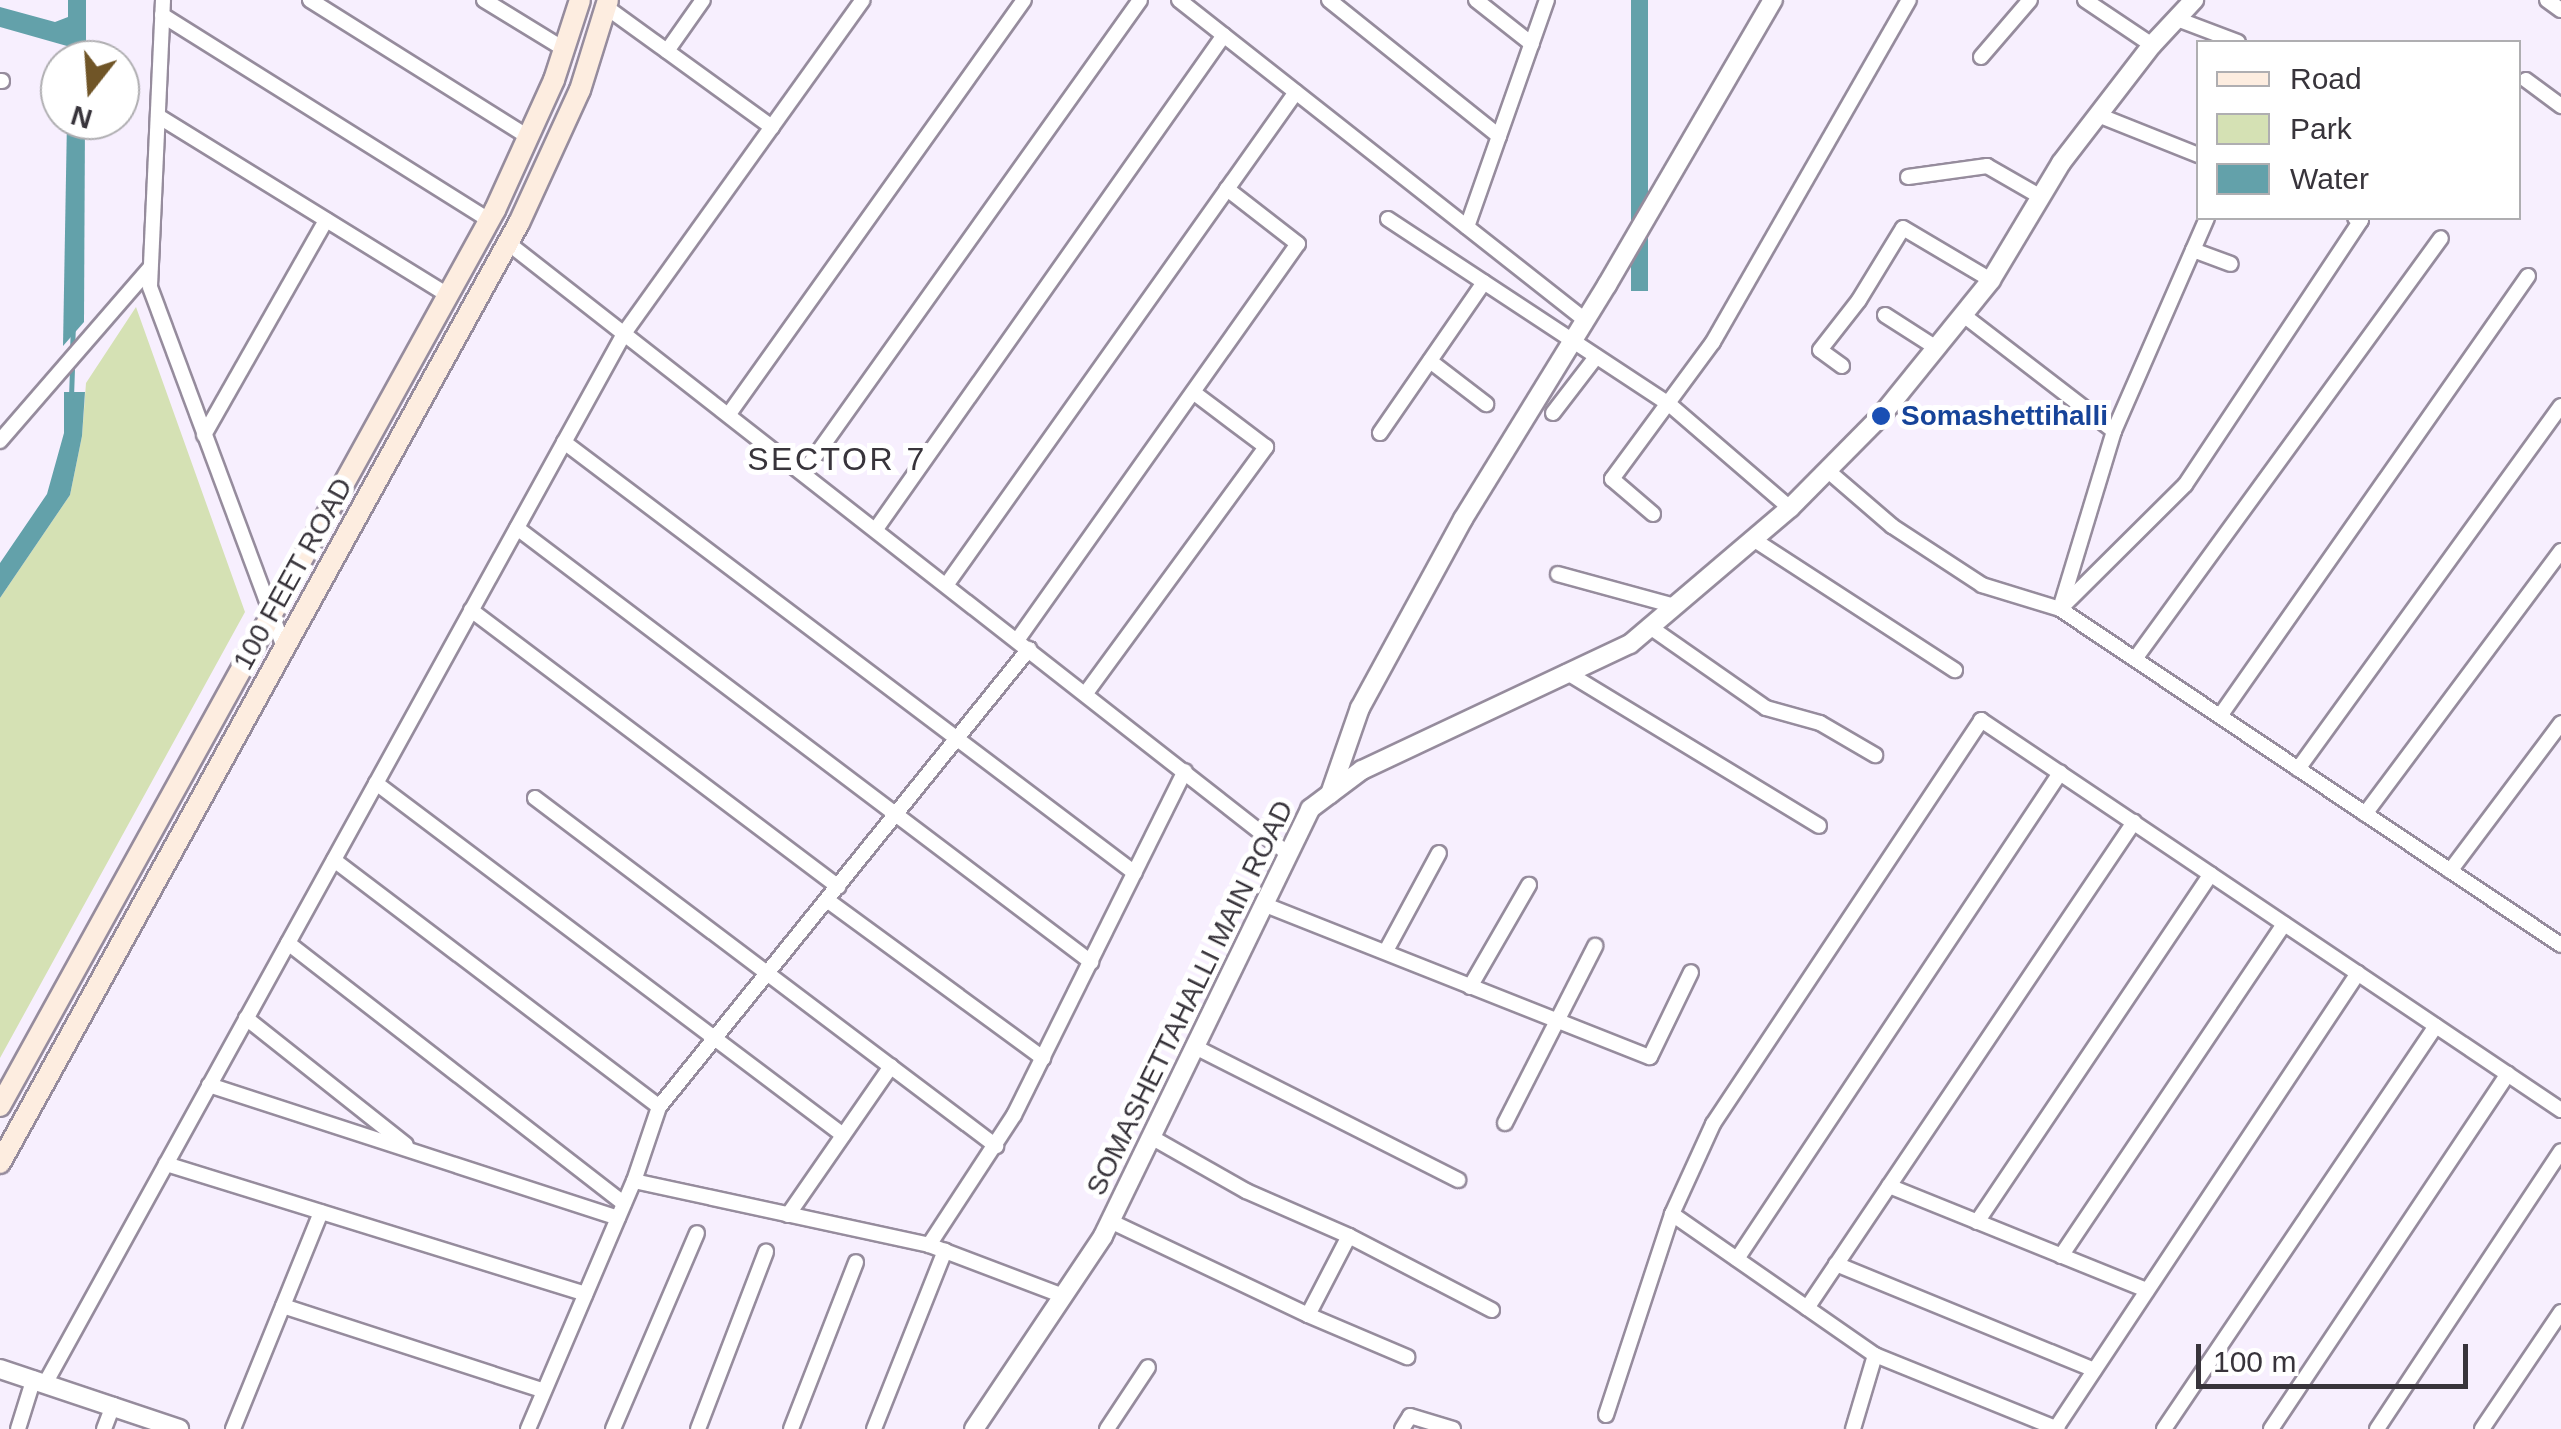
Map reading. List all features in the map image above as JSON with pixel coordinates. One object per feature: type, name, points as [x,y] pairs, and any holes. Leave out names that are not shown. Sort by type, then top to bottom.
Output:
[{"type":"main road","name":"100 FEET ROAD","points":[[0,1108],[489,220],[528,137],[580,0]]},
{"type":"main road","name":"100 FEET ROAD","points":[[0,1163],[508,243],[580,90],[607,4]]},
{"type":"street","points":[[310,0],[528,137]]},
{"type":"street","points":[[484,0],[564,49]]},
{"type":"street","points":[[667,51],[703,0]]},
{"type":"street","points":[[18,1429],[40,1380],[166,1164],[625,332],[863,0]]},
{"type":"street","points":[[729,414],[1024,0]]},
{"type":"street","points":[[804,472],[1140,0]]},
{"type":"street","points":[[1180,0],[1586,320]]},
{"type":"street","points":[[1329,0],[1499,136]]},
{"type":"street","points":[[1476,0],[1532,44]]},
{"type":"street","points":[[1468,227],[1547,0]]},
{"type":"street","points":[[1330,794],[1360,708],[1463,518],[1586,320],[1774,0]]},
{"type":"street","points":[[1654,514],[1612,478],[1714,342],[1909,0]]},
{"type":"street","points":[[1981,57],[2030,0]]},
{"type":"street","points":[[2085,0],[2152,46]]},
{"type":"street","name":"SOMASHETTAHALLI MAIN ROAD","points":[[974,1429],[1110,1221],[1310,809],[1362,770],[1630,644],[1671,605],[1790,508],[1880,416],[1991,280],[2040,197],[2098,115],[2194,0]]},
{"type":"street","points":[[2547,0],[2561,10]]},
{"type":"street","points":[[607,4],[772,127]]},
{"type":"street","points":[[163,8],[150,287],[284,647]]},
{"type":"street","points":[[163,8],[489,220]]},
{"type":"street","points":[[2177,19],[2233,40]]},
{"type":"street","points":[[876,529],[1224,35]]},
{"type":"street","points":[[2526,80],[2561,106]]},
{"type":"street","points":[[947,584],[1296,92]]},
{"type":"street","points":[[2098,115],[2196,154]]},
{"type":"street","points":[[158,116],[448,295]]},
{"type":"street","points":[[1908,177],[1987,166],[2040,197]]},
{"type":"street","points":[[528,1429],[634,1181],[659,1107],[957,738],[1298,244],[1227,190]]},
{"type":"street","points":[[1388,219],[1669,404],[1790,508]]},
{"type":"street","points":[[204,435],[326,220]]},
{"type":"street","points":[[2060,609],[2114,431],[2207,220]]},
{"type":"street","points":[[2060,609],[2185,485],[2361,220]]},
{"type":"street","points":[[1842,366],[1820,350],[1859,300],[1903,228],[1991,280]]},
{"type":"street","points":[[2135,659],[2441,238]]},
{"type":"street","points":[[508,243],[1287,853]]},
{"type":"street","points":[[2193,250],[2230,264]]},
{"type":"street","points":[[0,442],[57,371],[151,268]]},
{"type":"street","points":[[2220,716],[2528,276]]},
{"type":"street","points":[[1380,433],[1484,282]]},
{"type":"street","points":[[1962,314],[2114,431]]},
{"type":"street","points":[[1884,315],[1935,347]]},
{"type":"street","points":[[1553,413],[1596,357]]},
{"type":"street","points":[[1430,361],[1486,404]]},
{"type":"street","points":[[1086,693],[1266,447],[1193,392]]},
{"type":"street","points":[[2298,769],[2561,406]]},
{"type":"street","points":[[564,442],[1134,873]]},
{"type":"street","points":[[1828,470],[1892,526],[1982,585],[2060,609],[2561,945]]},
{"type":"street","points":[[516,528],[1091,962]]},
{"type":"street","points":[[1754,539],[1955,670]]},
{"type":"street","points":[[2365,814],[2561,552]]},
{"type":"street","points":[[1558,574],[1614,593],[1671,605]]},
{"type":"street","points":[[471,610],[838,887]]},
{"type":"street","points":[[1650,627],[1766,708],[1820,723],[1875,755]]},
{"type":"street","points":[[1566,672],[1819,826]]},
{"type":"street","points":[[1606,1415],[1672,1214],[1712,1124],[1981,720],[2561,1110]]},
{"type":"street","points":[[2450,870],[2561,723]]},
{"type":"street","points":[[929,1246],[996,1146],[1184,771]]},
{"type":"street","points":[[1737,1259],[2060,773]]},
{"type":"street","points":[[376,783],[843,1135]]},
{"type":"street","points":[[535,798],[996,1146]]},
{"type":"street","points":[[1807,1308],[2134,822]]},
{"type":"street","points":[[1387,949],[1439,854]]},
{"type":"street","points":[[334,860],[659,1107]]},
{"type":"street","points":[[1977,1222],[2211,874]]},
{"type":"street","points":[[1470,987],[1529,886]]},
{"type":"street","points":[[827,900],[1043,1058]]},
{"type":"street","points":[[1264,904],[1387,949],[1554,1022],[1650,1057],[1691,972]]},
{"type":"street","points":[[2061,1256],[2284,924]]},
{"type":"street","points":[[288,942],[621,1211]]},
{"type":"street","points":[[1505,1123],[1595,946]]},
{"type":"street","points":[[1672,1214],[1876,1355],[2057,1429],[2358,974]]},
{"type":"street","points":[[246,1018],[414,1152]]},
{"type":"street","points":[[2164,1429],[2436,1026]]},
{"type":"street","points":[[1195,1046],[1458,1180]]},
{"type":"street","points":[[788,1214],[891,1066]]},
{"type":"street","points":[[2271,1429],[2508,1074]]},
{"type":"street","points":[[210,1085],[414,1152],[621,1211]]},
{"type":"street","points":[[0,1108],[23,1121]]},
{"type":"street","points":[[1151,1137],[1246,1191],[1349,1236],[1492,1310]]},
{"type":"street","points":[[2377,1429],[2561,1151]]},
{"type":"street","points":[[166,1164],[586,1294]]},
{"type":"street","points":[[634,1181],[929,1246],[1063,1296]]},
{"type":"street","points":[[1889,1186],[2147,1290]]},
{"type":"street","points":[[233,1429],[321,1212]]},
{"type":"street","points":[[1110,1221],[1308,1315],[1408,1357]]},
{"type":"street","points":[[613,1429],[696,1233]]},
{"type":"street","points":[[1308,1315],[1349,1236]]},
{"type":"street","points":[[874,1429],[945,1251]]},
{"type":"street","points":[[698,1429],[766,1252]]},
{"type":"street","points":[[791,1429],[856,1262]]},
{"type":"street","points":[[1836,1264],[2094,1370]]},
{"type":"street","points":[[283,1306],[544,1391]]},
{"type":"street","points":[[2482,1429],[2561,1312]]},
{"type":"street","points":[[1853,1429],[1876,1355]]},
{"type":"street","points":[[1108,1429],[1148,1367]]},
{"type":"street","points":[[0,1369],[179,1429]]},
{"type":"street","points":[[104,1429],[113,1405]]},
{"type":"street","points":[[1402,1429],[1410,1416],[1453,1429]]},
{"type":"green space","points":[[136,307],[245,612],[0,1058],[0,598],[70,495],[82,436],[86,383]]},
{"type":"water","points":[[68,0],[86,0],[86,40],[46,40],[0,27],[0,7],[55,22],[68,17]]},
{"type":"water","points":[[1631,0],[1648,0],[1648,291],[1631,291]]},
{"type":"water","points":[[67,140],[85,140],[84,322],[63,346]]},
{"type":"water","points":[[64,392],[85,392],[82,436],[70,495],[0,598],[0,563],[47,494],[64,433]]},
{"type":"waterway","points":[[72,352],[73,328]]},
{"type":"waterway","points":[[71,397],[72,363]]},
{"type":"place","name":"Somashettihalli","points":[[1881,416]]},
{"type":"district","name":"SECTOR 7","points":[[837,459]]}]
